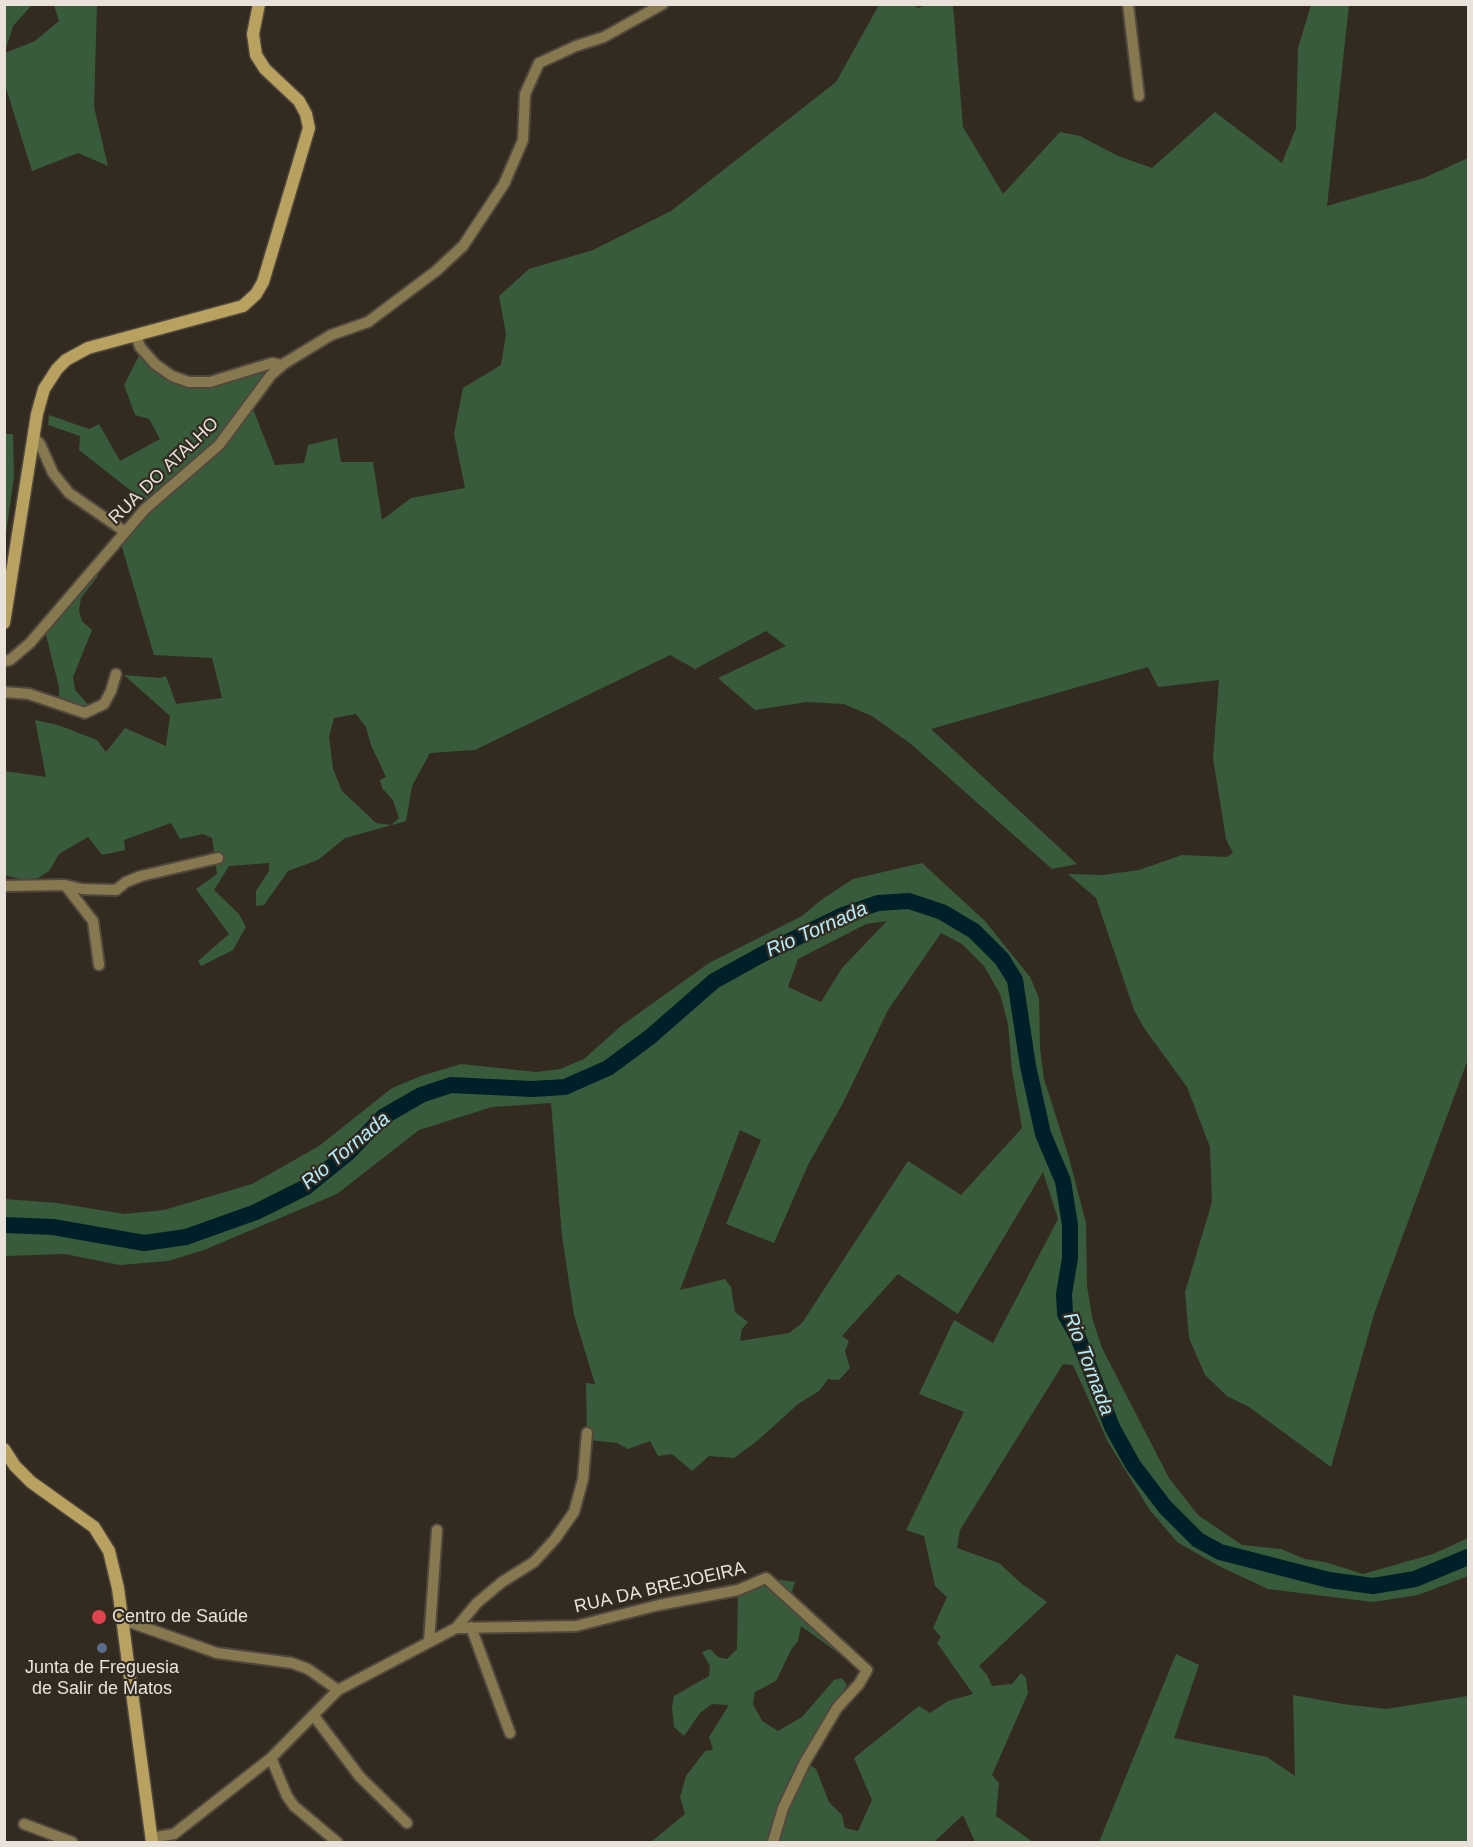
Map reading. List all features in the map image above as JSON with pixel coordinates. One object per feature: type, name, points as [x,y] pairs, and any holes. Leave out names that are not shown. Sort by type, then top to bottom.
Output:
[{"type":"main road","points":[[4,623],[33,436],[44,388],[57,369],[66,360],[88,348],[243,306],[256,294],[263,282],[309,128],[306,114],[299,101],[265,69],[256,55],[253,34],[259,4]]},
{"type":"main road","points":[[4,1449],[15,1466],[30,1482],[86,1520],[100,1535],[113,1562],[152,1840]]},
{"type":"street","name":"RUA DO ATALHO","points":[[4,661],[10,660],[30,643],[145,509],[219,445],[271,375],[282,365],[331,335],[368,322],[436,271],[464,246],[504,184],[523,140],[525,94],[539,63],[576,45],[604,37],[663,4]]},
{"type":"street","points":[[1128,4],[1139,96]]},
{"type":"street","points":[[136,335],[140,347],[155,364],[172,376],[189,382],[210,382],[272,363],[282,365]]},
{"type":"street","points":[[33,436],[40,444],[53,473],[69,493],[124,531]]},
{"type":"street","points":[[4,692],[29,694],[85,713],[104,704],[116,675]]},
{"type":"street","points":[[4,886],[65,885],[82,889],[116,890],[126,882],[141,876],[218,858]]},
{"type":"street","points":[[65,885],[93,921],[99,965]]},
{"type":"street","points":[[456,1628],[477,1603],[502,1582],[534,1562],[555,1539],[574,1512],[583,1479],[587,1433]]},
{"type":"street","points":[[429,1642],[437,1530]]},
{"type":"street","name":"RUA DA BREJOEIRA","points":[[152,1840],[174,1834],[271,1758],[338,1690],[456,1628],[576,1626],[659,1605],[738,1590],[766,1578],[867,1670],[859,1684],[837,1708],[805,1762],[783,1808],[772,1842]]},
{"type":"street","points":[[123,1623],[132,1623],[217,1653],[292,1664],[308,1669],[338,1690]]},
{"type":"street","points":[[471,1628],[510,1732]]},
{"type":"street","points":[[314,1716],[360,1777],[407,1823]]},
{"type":"street","points":[[271,1758],[286,1796],[294,1806],[337,1842]]},
{"type":"street","points":[[24,1824],[72,1842]]},
{"type":"green space","points":[[5,4],[32,5],[13,26],[5,52]]},
{"type":"green space","points":[[54,5],[97,5],[94,107],[108,166],[78,153],[32,171],[5,85],[5,53],[35,41],[59,21]]},
{"type":"green space","points":[[879,5],[914,5],[918,8],[928,5],[953,5],[963,127],[1003,194],[1060,132],[1080,136],[1118,156],[1152,168],[1215,112],[1282,163],[1296,128],[1298,48],[1311,5],[1349,5],[1327,206],[1424,178],[1468,158],[1468,1059],[1375,1311],[1331,1467],[1249,1407],[1227,1396],[1205,1375],[1189,1338],[1185,1292],[1212,1202],[1210,1147],[1187,1087],[1144,1028],[1134,1010],[1096,898],[1068,874],[1103,875],[1139,870],[1182,855],[1227,857],[1233,853],[1226,839],[1213,758],[1219,680],[1158,687],[1148,667],[931,729],[1077,864],[1052,869],[911,744],[872,716],[844,704],[807,702],[755,710],[718,678],[786,646],[766,631],[695,669],[670,655],[475,750],[430,753],[412,786],[406,821],[345,838],[318,860],[288,871],[264,905],[256,906],[256,891],[269,871],[269,863],[229,866],[214,890],[239,914],[246,927],[233,950],[201,966],[198,961],[229,934],[196,889],[217,874],[212,838],[203,834],[180,839],[171,823],[124,840],[125,850],[102,855],[88,837],[59,854],[49,871],[38,878],[25,880],[4,875],[4,771],[46,777],[35,720],[58,725],[97,740],[106,752],[125,728],[166,746],[170,716],[124,675],[160,678],[166,676],[176,704],[222,698],[212,658],[154,655],[119,537],[149,505],[79,450],[80,436],[48,425],[49,415],[89,429],[99,424],[120,461],[160,439],[149,419],[135,415],[124,385],[142,350],[189,382],[282,365],[251,404],[275,465],[304,463],[308,445],[337,438],[341,462],[373,462],[382,520],[411,498],[465,488],[454,434],[463,388],[501,365],[506,334],[499,296],[529,269],[593,250],[671,211],[836,82]],"holes":[[[356,714],[366,727],[371,745],[386,777],[380,780],[382,788],[393,800],[399,818],[391,825],[376,823],[342,791],[333,769],[329,737],[334,718]]]},
{"type":"green space","points":[[5,434],[13,434],[14,476],[5,541]]},
{"type":"green space","points":[[94,566],[98,576],[81,598],[79,611],[82,621],[92,630],[73,677],[75,690],[93,710],[59,704],[59,687],[44,627]]},
{"type":"green space","points":[[922,863],[985,921],[1030,977],[1039,998],[1040,1048],[1044,1079],[1068,1154],[1086,1223],[1087,1286],[1092,1317],[1102,1348],[1169,1478],[1198,1515],[1242,1545],[1281,1549],[1305,1559],[1325,1562],[1363,1574],[1433,1554],[1468,1538],[1468,1576],[1418,1595],[1373,1602],[1268,1589],[1219,1566],[1177,1542],[1149,1509],[1108,1442],[1073,1365],[1063,1364],[960,1530],[957,1548],[999,1563],[1047,1602],[979,1666],[987,1675],[992,1686],[1012,1684],[1021,1673],[1026,1678],[1028,1693],[992,1775],[999,1783],[996,1816],[1033,1842],[975,1842],[963,1815],[934,1842],[651,1842],[685,1814],[680,1797],[686,1776],[705,1751],[713,1750],[709,1737],[729,1705],[712,1704],[700,1713],[684,1736],[674,1727],[672,1708],[674,1696],[709,1676],[710,1666],[702,1652],[710,1649],[718,1657],[727,1659],[737,1649],[738,1590],[766,1578],[795,1582],[788,1604],[854,1650],[849,1661],[801,1626],[798,1641],[776,1681],[755,1692],[753,1704],[762,1721],[778,1731],[802,1717],[834,1680],[842,1678],[847,1685],[802,1760],[816,1769],[829,1802],[842,1815],[845,1828],[858,1831],[872,1800],[854,1758],[919,1706],[930,1713],[948,1701],[973,1694],[937,1643],[941,1637],[933,1628],[947,1597],[935,1586],[924,1536],[906,1530],[964,1412],[919,1394],[954,1320],[993,1343],[1058,1219],[1043,1172],[958,1314],[898,1274],[842,1336],[849,1341],[845,1351],[850,1368],[839,1380],[828,1379],[819,1391],[798,1404],[757,1441],[734,1458],[709,1456],[692,1471],[672,1454],[658,1456],[650,1441],[628,1449],[617,1443],[587,1440],[586,1383],[595,1384],[574,1315],[562,1236],[551,1103],[492,1107],[419,1130],[337,1194],[204,1250],[168,1261],[120,1265],[65,1254],[5,1256],[5,1199],[57,1203],[124,1214],[164,1210],[252,1184],[319,1146],[392,1088],[421,1076],[461,1064],[536,1072],[560,1069],[584,1059],[621,1026],[709,963],[802,916],[853,879]],"holes":[[[887,921],[842,968],[821,1002],[788,987],[798,959],[866,924]],[[941,933],[962,944],[984,966],[1000,994],[1008,1024],[1012,1070],[1022,1128],[961,1195],[908,1161],[802,1323],[789,1333],[740,1341],[742,1329],[748,1322],[735,1312],[731,1287],[725,1279],[680,1290],[740,1130],[761,1140],[726,1224],[774,1243],[808,1165],[843,1103],[888,1010]]]},
{"type":"green space","points":[[1176,1654],[1199,1665],[1174,1738],[1267,1757],[1295,1776],[1293,1695],[1386,1709],[1468,1696],[1468,1842],[1099,1842]]},
{"type":"waterway","name":"Rio Tornada","points":[[4,1225],[53,1227],[144,1243],[186,1237],[256,1212],[306,1187],[348,1153],[383,1117],[421,1095],[451,1085],[532,1089],[565,1087],[608,1068],[650,1037],[714,981],[761,955],[843,915],[878,903],[909,901],[942,912],[974,931],[1002,959],[1015,980],[1028,1066],[1043,1134],[1063,1181],[1070,1225],[1070,1258],[1064,1294],[1065,1314],[1078,1337],[1112,1427],[1133,1465],[1165,1507],[1198,1540],[1220,1552],[1329,1580],[1373,1586],[1415,1579],[1468,1557]]},
{"type":"place","name":"Centro de Saúde","points":[[99,1617]]},
{"type":"place","name":"Junta de Freguesia de Salir de Matos","points":[[102,1648]]}]
